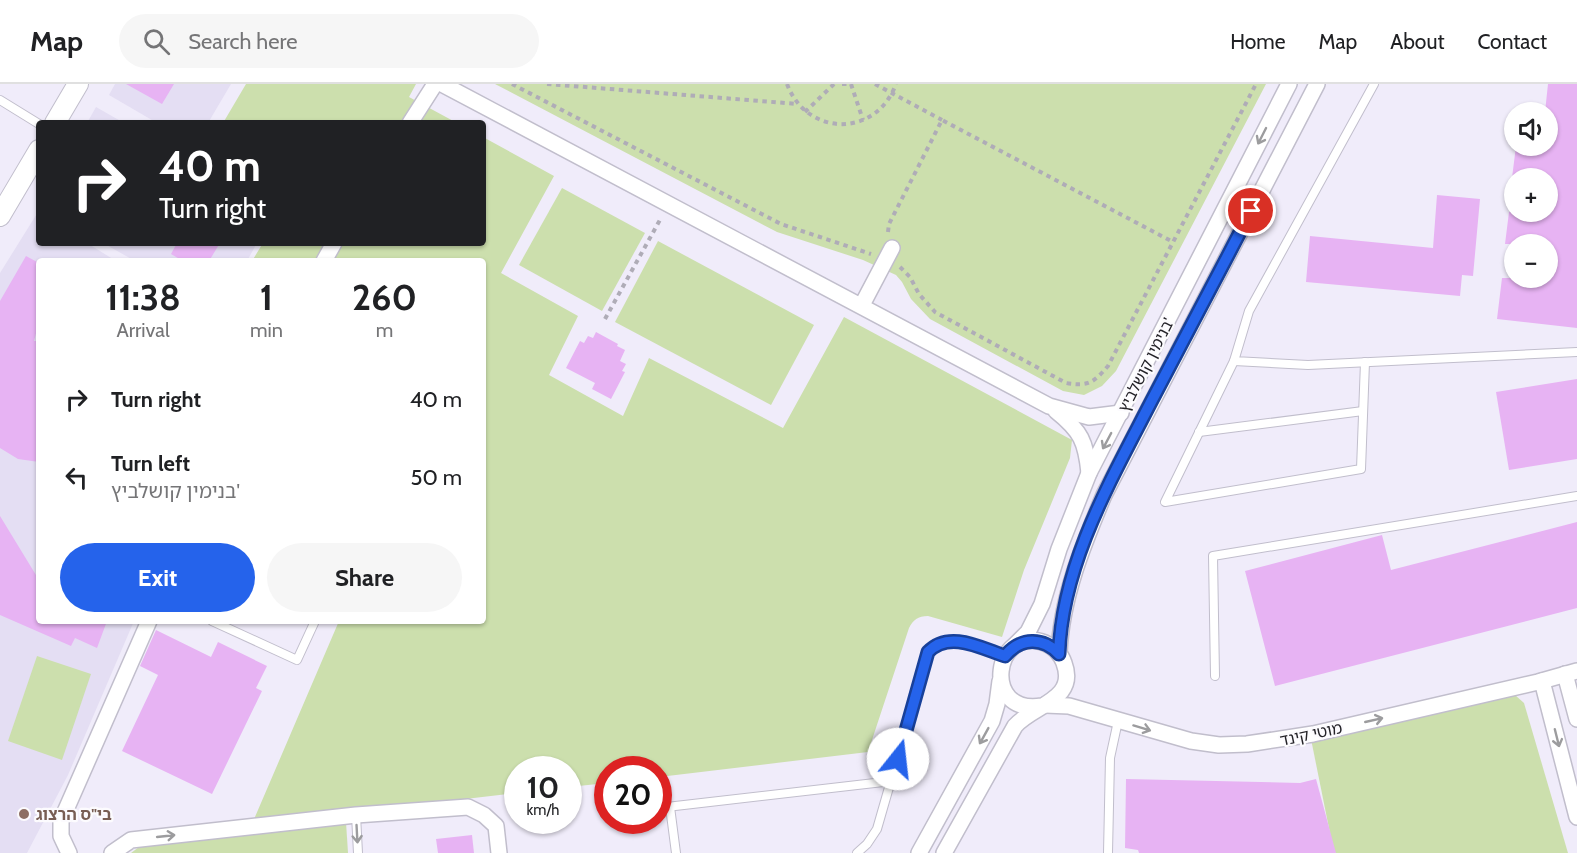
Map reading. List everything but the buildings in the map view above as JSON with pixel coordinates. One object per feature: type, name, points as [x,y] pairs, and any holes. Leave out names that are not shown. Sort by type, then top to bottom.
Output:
[{"type":"street","points":[[57,120],[78,84]]},
{"type":"street","points":[[412,120],[435,84]]},
{"type":"street","points":[[441,84],[1049,406],[1070,422],[1085,444],[1089,473]]},
{"type":"street","name":"בנימין קושלביץ'","points":[[1009,652],[1028,632],[1042,604],[1059,549],[1089,473],[1289,84]]},
{"type":"street","name":"בנימין קושלביץ'","points":[[1059,654],[1072,577],[1081,548],[1104,495],[1317,84]]},
{"type":"street","points":[[0,216],[36,155]]},
{"type":"street","points":[[862,305],[888,254]]},
{"type":"street","points":[[1049,406],[1089,417],[1121,412]]},
{"type":"street","points":[[69,853],[61,836],[61,821],[148,624]]},
{"type":"street","points":[[919,853],[992,721],[997,704],[1000,668],[1009,652],[1021,643],[1035,641],[1048,645],[1059,654],[1066,667],[1066,681],[1057,698],[1024,717],[1013,729],[944,853]]},
{"type":"street","points":[[1571,673],[1577,718]]},
{"type":"street","name":"מוטי קינד","points":[[1043,706],[1069,706],[1191,741],[1219,745],[1260,743],[1313,734],[1571,673]]},
{"type":"street","points":[[1000,681],[1006,693],[1015,702],[1028,707],[1043,706]]},
{"type":"street","points":[[1542,681],[1577,817]]},
{"type":"street","points":[[112,853],[131,840],[356,815],[468,807],[484,815],[496,826],[499,853]]},
{"type":"lane","points":[[1365,362],[1361,469],[1165,502],[1234,361],[1249,311],[1374,84]]},
{"type":"lane","points":[[0,100],[36,122]]},
{"type":"lane","points":[[1234,361],[1308,365],[1577,352]]},
{"type":"lane","points":[[1199,432],[1363,411]]},
{"type":"lane","points":[[1215,676],[1213,556],[1577,496]]},
{"type":"lane","points":[[219,624],[297,660],[314,624]]},
{"type":"lane","points":[[857,853],[867,844],[877,829],[928,652],[934,646],[954,640],[1009,652]]},
{"type":"lane","points":[[1108,853],[1110,758],[1118,721]]},
{"type":"lane","points":[[672,807],[892,781]]},
{"type":"lane","points":[[356,815],[358,853]]},
{"type":"lane","points":[[672,822],[676,853]]},
{"type":"path","points":[[512,84],[781,224],[866,251],[888,254],[910,277],[919,294],[935,312],[1066,383],[1082,386],[1096,379],[1108,366],[1256,84]]},
{"type":"path","points":[[547,84],[798,104]]},
{"type":"path","points":[[787,84],[792,96],[805,112],[824,122],[844,125],[863,120],[880,110],[892,94],[896,84]]},
{"type":"path","points":[[805,112],[834,84]]},
{"type":"path","points":[[842,84],[851,84],[863,120]]},
{"type":"path","points":[[874,84],[1173,242]]},
{"type":"path","points":[[888,254],[889,224],[942,120]]},
{"type":"path","points":[[605,319],[668,204]]},
{"type":"shaded area","points":[[115,84],[231,84],[210,120],[152,120],[109,95]]},
{"type":"shaded area","points":[[96,107],[119,120],[89,120]]},
{"type":"shaded area","points":[[36,215],[36,246],[92,246],[111,258],[36,258],[36,624],[133,624],[68,775],[27,853],[0,853],[0,273]]},
{"type":"shaded area","points":[[108,246],[255,246],[249,258],[130,258]]},
{"type":"green space","points":[[246,84],[416,84],[409,97],[451,120],[225,120]]},
{"type":"green space","points":[[495,84],[1266,84],[1116,371],[1102,386],[1084,395],[1063,391],[930,319],[911,299],[896,275],[863,260],[777,232]]},
{"type":"green space","points":[[486,139],[554,176],[501,273],[578,316],[549,375],[623,416],[649,358],[783,428],[844,317],[1072,440],[1070,458],[1024,570],[1002,637],[928,616],[914,621],[909,628],[868,752],[672,775],[672,756],[594,756],[594,784],[582,786],[582,756],[504,756],[504,795],[252,824],[338,624],[486,624],[486,258],[254,258],[261,246],[486,246]]},
{"type":"green space","points":[[562,188],[645,233],[602,311],[519,265]]},
{"type":"green space","points":[[658,241],[814,325],[771,405],[615,322]]},
{"type":"green space","points":[[37,656],[91,674],[62,760],[8,741]]},
{"type":"green space","points":[[1501,693],[1515,695],[1524,703],[1568,853],[1334,853],[1311,739]]},
{"type":"green space","points":[[346,822],[348,853],[131,853],[139,847],[170,838]]},
{"type":"place","name":"בי\"ס הרצוג","points":[[24,814]]},
{"type":"route","points":[[898,759],[928,652],[934,646],[954,640],[1005,656],[1017,645],[1035,641],[1052,647],[1059,654],[1065,609],[1081,548],[1104,495],[1251,211]]}]
